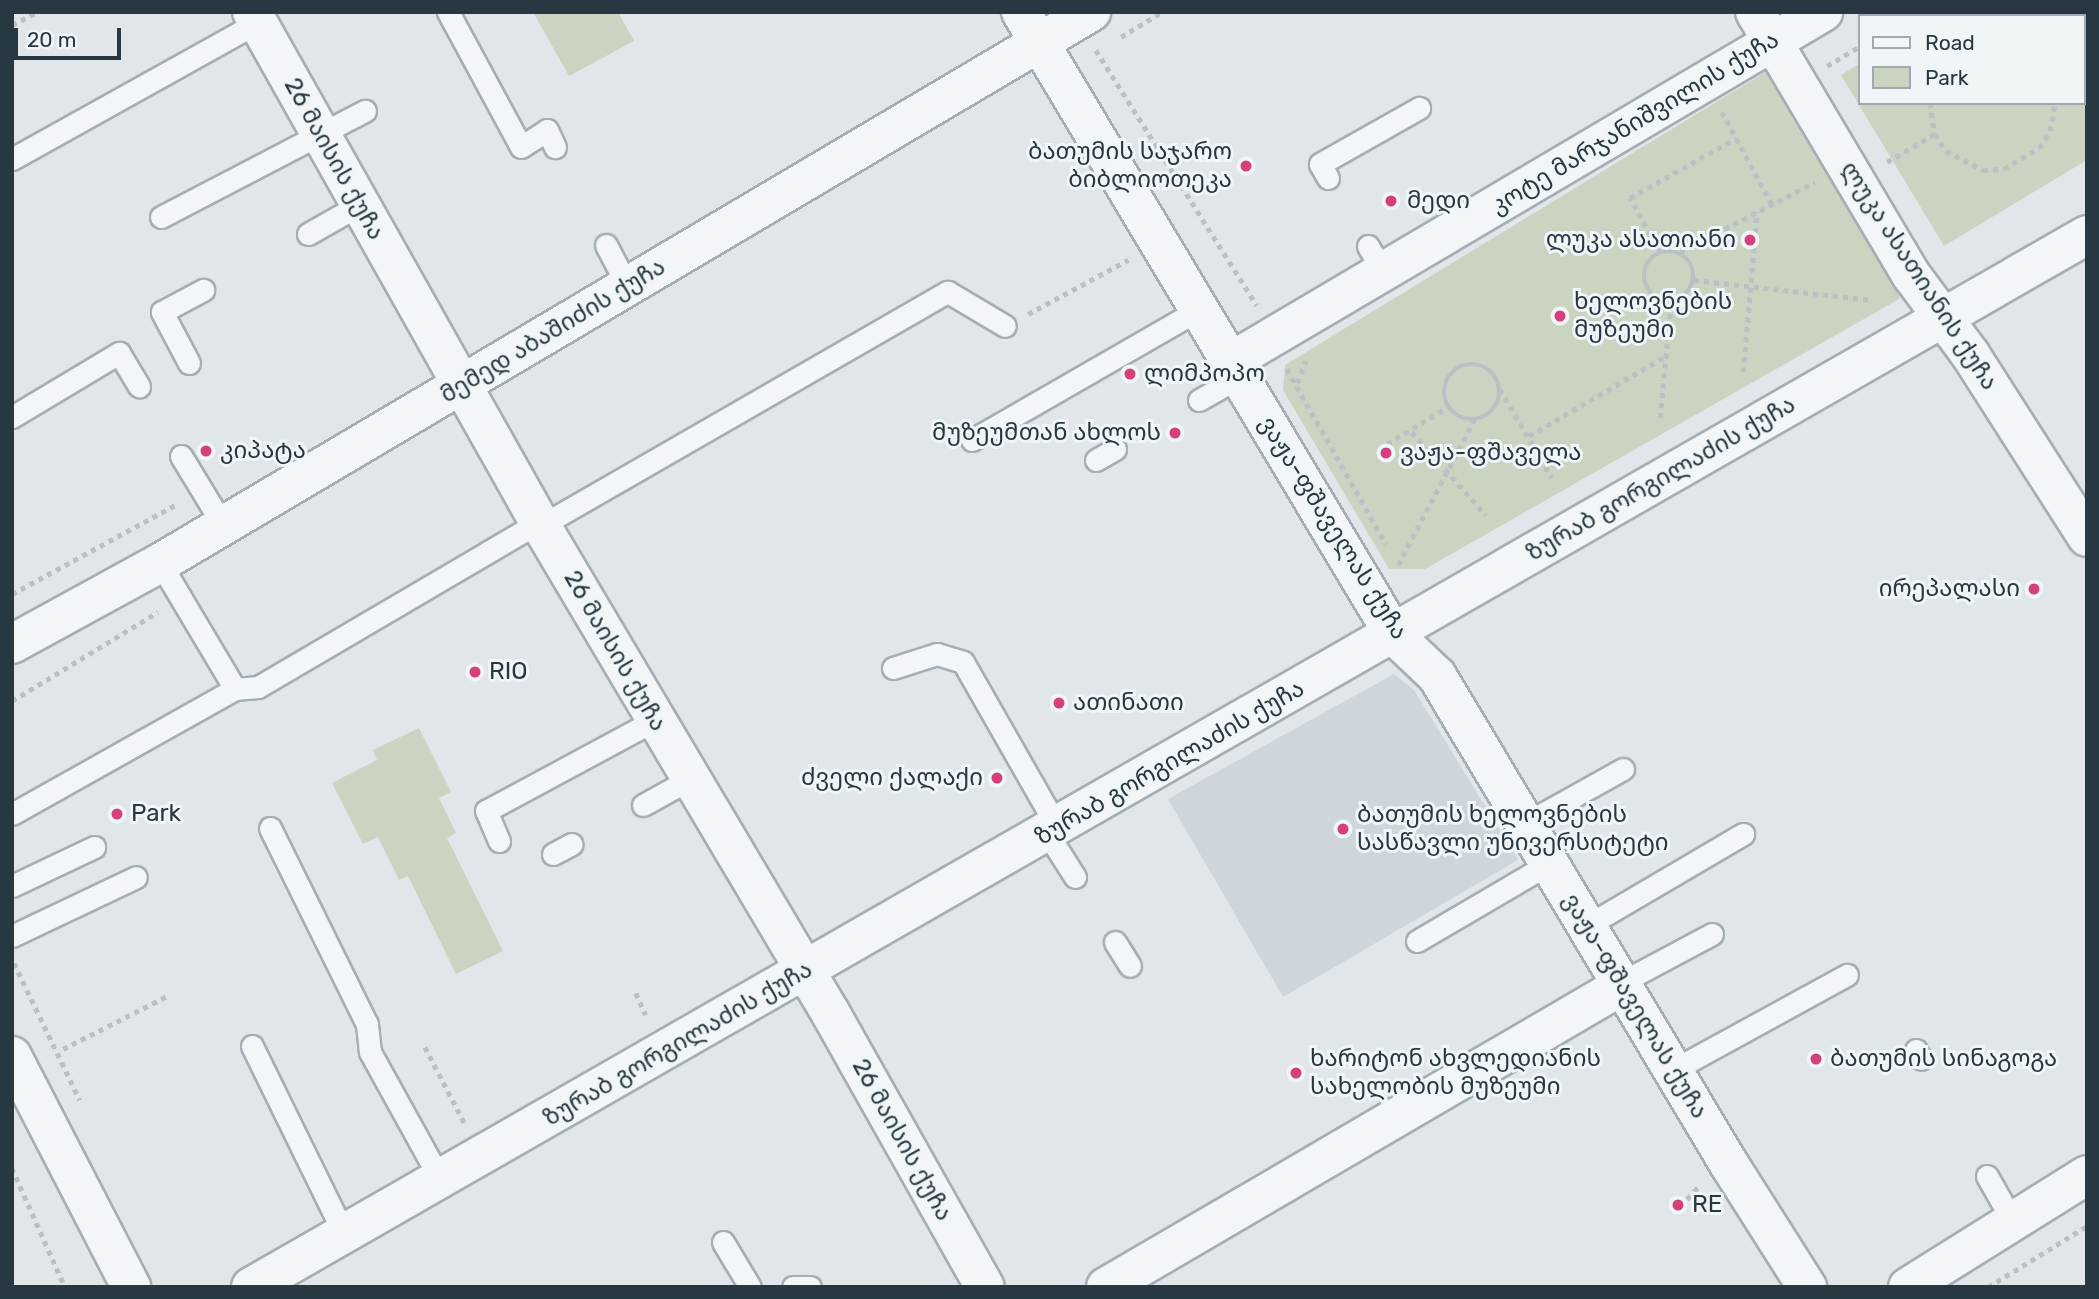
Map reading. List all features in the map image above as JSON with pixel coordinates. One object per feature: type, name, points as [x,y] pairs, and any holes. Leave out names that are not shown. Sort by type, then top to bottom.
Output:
[{"type":"street","name":"მემედ აბაშიძის ქუჩა","points":[[12,644],[160,564],[1012,56],[1031,28],[1091,12]]},
{"type":"street","name":"კოტე მარჯანიშვილის ქუჩა","points":[[1235,369],[1375,259],[1764,27],[1823,12]]},
{"type":"street","name":"26 მაისის ქუჩა","points":[[255,17],[319,135],[541,524],[803,972],[831,1014],[985,1287]]},
{"type":"street","name":"ლუკა ასათიანის ქუჩა","points":[[1764,27],[1912,275],[1944,318],[2087,537]]},
{"type":"street","name":"ვაჟა-ფშაველას ქუჩა","points":[[1031,28],[1394,635],[1437,676],[1807,1287]]},
{"type":"street","name":"ზურაბ გორგილაძის ქუჩა","points":[[251,1287],[1394,635],[2087,235]]},
{"type":"street","points":[[1106,1287],[1623,983]]},
{"type":"street","points":[[12,1056],[131,1287]]},
{"type":"street","points":[[1908,1287],[2087,1175]]},
{"type":"lane","points":[[448,12],[462,59],[521,147],[547,130],[555,147]]},
{"type":"lane","points":[[12,159],[255,17]]},
{"type":"lane","points":[[1328,178],[1320,164],[1419,108]]},
{"type":"lane","points":[[161,217],[365,111]]},
{"type":"lane","points":[[308,234],[359,205]]},
{"type":"lane","points":[[606,245],[628,287]]},
{"type":"lane","points":[[189,363],[162,312],[203,290]]},
{"type":"lane","points":[[12,814],[235,689],[258,687],[948,292],[1005,326]]},
{"type":"lane","points":[[972,440],[1200,309]]},
{"type":"lane","points":[[12,417],[118,353],[139,386]]},
{"type":"lane","points":[[1199,400],[1235,369]]},
{"type":"lane","points":[[1096,460],[1115,449]]},
{"type":"lane","points":[[181,456],[223,525]]},
{"type":"lane","points":[[160,564],[235,689]]},
{"type":"lane","points":[[893,668],[937,654],[963,662],[1075,877]]},
{"type":"lane","points":[[499,841],[486,811],[655,720]]},
{"type":"lane","points":[[1526,822],[1623,769]]},
{"type":"lane","points":[[643,805],[690,779]]},
{"type":"lane","points":[[270,828],[367,1024],[370,1052],[440,1180]]},
{"type":"lane","points":[[1588,925],[1744,834]]},
{"type":"lane","points":[[553,854],[572,844]]},
{"type":"lane","points":[[12,886],[94,847]]},
{"type":"lane","points":[[1417,941],[1550,863]]},
{"type":"lane","points":[[12,936],[136,877]]},
{"type":"lane","points":[[1623,983],[1712,934]]},
{"type":"lane","points":[[1115,942],[1130,966]]},
{"type":"lane","points":[[1675,1069],[1847,975]]},
{"type":"lane","points":[[252,1046],[344,1234]]},
{"type":"lane","points":[[1987,1176],[2013,1222]]},
{"type":"lane","points":[[723,1242],[750,1287]]},
{"type":"lane","points":[[793,1287],[810,1287]]},
{"type":"path","points":[[12,26],[38,12]]},
{"type":"path","points":[[1097,51],[1260,311]]},
{"type":"path","points":[[1930,105],[1935,134],[1946,151],[1963,163],[1983,170],[2004,169],[2039,148],[2050,131],[2054,105]]},
{"type":"path","points":[[1720,109],[1772,204]]},
{"type":"path","points":[[1882,165],[1935,134]]},
{"type":"path","points":[[1660,253],[1630,198],[1736,138]]},
{"type":"path","points":[[1679,253],[1691,263],[1694,280],[1686,294],[1671,301],[1655,297],[1645,283],[1645,267],[1660,253],[1679,253],[1817,181]]},
{"type":"path","points":[[1744,372],[1757,212]]},
{"type":"path","points":[[1005,326],[1130,259]]},
{"type":"path","points":[[1694,280],[1872,300]]},
{"type":"path","points":[[1660,418],[1671,301]]},
{"type":"path","points":[[1529,436],[1666,356]]},
{"type":"path","points":[[1474,419],[1463,418],[1448,407],[1446,381],[1466,364],[1491,372],[1552,478]]},
{"type":"path","points":[[1284,365],[1398,565],[1474,419],[1496,406],[1500,388]]},
{"type":"path","points":[[1387,444],[1412,432],[1448,407]]},
{"type":"path","points":[[1412,432],[1486,515]]},
{"type":"path","points":[[636,993],[646,1014]]},
{"type":"path","points":[[63,1049],[169,995]]},
{"type":"path","points":[[425,1047],[464,1123]]},
{"type":"path","points":[[12,1168],[65,1287]]},
{"type":"path","points":[[1988,1287],[2087,1226]]},
{"type":"shaded area","name":"ბათუმის ხელოვნების სასწავლი უნივერსიტეტი","points":[[1394,674],[1414,690],[1518,860],[1283,997],[1168,799]]},
{"type":"green space","points":[[533,12],[618,12],[634,41],[569,76]]},
{"type":"green space","points":[[2087,12],[2087,160],[1944,246],[1859,105],[2085,105],[2085,14],[1942,14]]},
{"type":"green space","points":[[1857,65],[1857,102],[1841,75]]},
{"type":"green space","points":[[1767,71],[1779,73],[1901,283],[1899,299],[1425,569],[1389,569],[1283,390],[1285,365]]},
{"type":"green space","points":[[419,728],[451,792],[439,798],[456,833],[447,838],[503,951],[456,974],[408,876],[399,880],[378,837],[363,844],[332,783],[377,760],[373,750]]},
{"type":"place","name":"ბათუმის საჯარო ბიბლიოთეკა","points":[[1246,166]]},
{"type":"place","name":"მედი","points":[[1391,201]]},
{"type":"place","name":"ლუკა ასათიანი","points":[[1750,240]]},
{"type":"place","name":"ხელოვნების მუზეუმი","points":[[1560,316]]},
{"type":"place","name":"ლიმპოპო","points":[[1130,374]]},
{"type":"place","name":"მუზეუმთან ახლოს","points":[[1175,433]]},
{"type":"place","name":"კიპატა","points":[[206,451]]},
{"type":"place","name":"ვაჟა-ფშაველა","points":[[1386,453]]},
{"type":"place","name":"ირეპალასი","points":[[2034,589]]},
{"type":"place","name":"RIO","points":[[475,672]]},
{"type":"place","name":"ათინათი","points":[[1059,703]]},
{"type":"place","name":"ძველი ქალაქი","points":[[997,778]]},
{"type":"place","name":"Park","points":[[117,814]]},
{"type":"place","name":"ბათუმის ხელოვნების სასწავლი უნივერსიტეტი","points":[[1343,829]]},
{"type":"place","name":"ბათუმის სინაგოგა","points":[[1816,1059]]},
{"type":"place","name":"ხარიტონ ახვლედიანის სახელობის მუზეუმი","points":[[1296,1073]]},
{"type":"place","name":"RE","points":[[1678,1205]]}]
